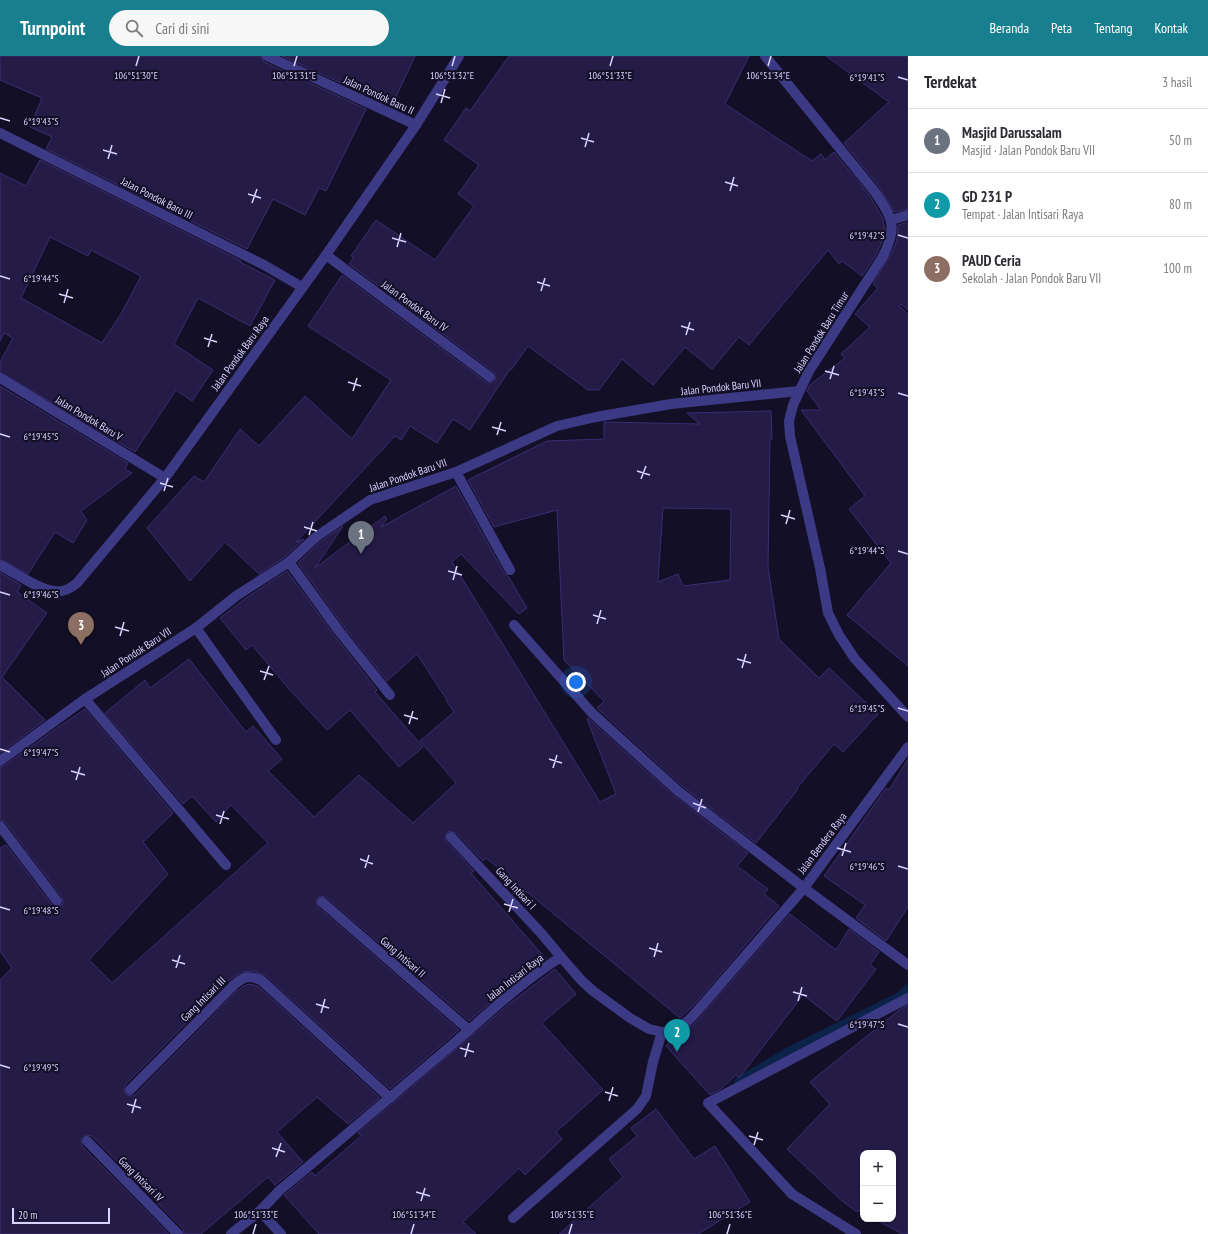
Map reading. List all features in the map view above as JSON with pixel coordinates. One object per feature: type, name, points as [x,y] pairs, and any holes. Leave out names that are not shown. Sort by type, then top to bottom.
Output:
[{"type":"street","name":"Jalan Pondok Baru II","points":[[267,56],[416,125]]},
{"type":"street","name":"Jalan Pondok Baru Raya","points":[[0,565],[55,592],[71,588],[77,583],[165,478],[326,255],[416,125],[459,56]]},
{"type":"street","name":"Jalan Pondok Baru Timur","points":[[765,56],[871,186],[885,206],[891,220],[892,234],[885,251],[809,371],[793,405],[789,421],[790,436],[820,568],[828,613],[839,635],[855,659],[908,717]]},
{"type":"street","name":"Jalan Pondok Baru III","points":[[0,133],[264,265],[302,287]]},
{"type":"street","points":[[891,220],[908,215]]},
{"type":"street","name":"Jalan Pondok Baru IV","points":[[326,255],[490,376]]},
{"type":"street","name":"Jalan Pondok Baru V","points":[[0,378],[165,478]]},
{"type":"street","name":"Jalan Pondok Baru VII","points":[[0,761],[85,699],[196,628],[236,596],[289,562],[316,537],[370,500],[456,472],[557,426],[596,417],[671,404],[799,391]]},
{"type":"street","points":[[456,472],[510,570]]},
{"type":"street","points":[[289,562],[339,631],[390,694]]},
{"type":"street","points":[[513,1218],[638,1109],[646,1096],[653,1062],[662,1032],[670,1031],[679,1027],[689,1020],[804,888],[678,791],[592,713],[514,625]]},
{"type":"street","points":[[196,628],[276,740]]},
{"type":"street","points":[[85,699],[226,865]]},
{"type":"street","name":"Jalan Bendera Raya","points":[[908,748],[804,888],[908,965]]},
{"type":"street","points":[[0,826],[57,901]]},
{"type":"street","name":"Gang Intisari I","points":[[451,837],[536,927],[561,957]]},
{"type":"street","name":"Gang Intisari II","points":[[322,902],[469,1030]]},
{"type":"street","name":"Jalan Intisari Raya","points":[[231,1234],[260,1211],[280,1190],[390,1098],[518,987],[561,957],[593,991],[641,1026],[662,1032]]},
{"type":"street","name":"Gang Intisari III","points":[[130,1090],[233,986],[242,978],[248,977],[262,980],[390,1098]]},
{"type":"street","points":[[856,1234],[792,1194],[708,1103],[908,998]]},
{"type":"street","name":"Gang Intisari IV","points":[[87,1141],[178,1234]]},
{"type":"street","points":[[260,1211],[281,1234]]},
{"type":"building","points":[[0,56],[261,56],[264,62],[366,109],[326,191],[319,188],[305,215],[273,199],[247,249],[46,149],[52,137],[30,127],[42,98],[0,80]]},
{"type":"building","points":[[282,56],[415,56],[395,99],[376,89],[372,97]]},
{"type":"building","points":[[509,56],[749,56],[725,104],[812,161],[821,154],[825,160],[834,152],[870,196],[883,219],[885,231],[884,237],[876,255],[862,276],[842,261],[839,264],[828,250],[749,345],[739,337],[712,369],[685,347],[653,385],[622,359],[599,390],[588,390],[528,346],[511,370],[510,369],[470,430],[453,419],[437,443],[410,426],[401,440],[395,436],[296,542],[304,539],[285,557],[259,574],[225,542],[190,581],[147,528],[194,476],[204,482],[240,429],[259,446],[305,396],[352,439],[391,380],[308,326],[342,275],[486,382],[492,383],[495,381],[496,375],[494,372],[349,264],[354,257],[351,256],[376,220],[435,260],[474,206],[458,194],[479,165],[444,140],[466,108],[470,111]]},
{"type":"building","points":[[826,56],[908,56],[908,209],[894,212],[880,188],[844,143],[889,102]]},
{"type":"building","points":[[40,160],[241,261],[240,262],[275,280],[250,326],[198,298],[174,344],[213,370],[192,401],[176,390],[135,452],[0,372],[0,362],[13,338],[4,333],[0,341],[0,173],[26,186]],"holes":[[[50,237],[88,256],[91,250],[141,276],[122,312],[102,343],[21,298]]]},
{"type":"building","points":[[908,222],[908,310],[901,304],[899,306],[908,314],[908,666],[847,615],[891,563],[849,509],[865,496],[801,410],[821,410],[807,391],[810,385],[845,358],[841,354],[870,327],[855,314],[878,288],[873,284],[893,250],[897,240],[898,225]]},
{"type":"building","points":[[0,386],[128,463],[125,469],[132,473],[81,511],[87,520],[73,543],[55,532],[28,574],[0,559]]},
{"type":"building","points":[[771,411],[772,439],[770,439],[768,567],[779,639],[819,678],[829,668],[878,714],[843,752],[834,744],[797,788],[798,789],[756,843],[682,786],[597,708],[604,701],[564,660],[557,510],[494,527],[468,480],[547,441],[604,439],[604,422],[700,424],[687,413]],"holes":[[[663,508],[731,509],[730,580],[683,586],[678,574],[658,582]]]},
{"type":"building","points":[[456,486],[504,573],[508,576],[527,608],[519,614],[461,554],[452,562],[600,802],[616,794],[587,719],[588,718],[674,796],[748,853],[737,866],[768,889],[764,894],[779,906],[694,1005],[680,1018],[486,858],[483,861],[456,833],[449,831],[445,836],[446,841],[474,871],[471,873],[546,959],[514,983],[469,1021],[326,897],[320,896],[316,901],[318,907],[459,1030],[390,1089],[265,975],[253,971],[241,972],[228,981],[125,1085],[124,1091],[126,1095],[135,1095],[237,991],[249,984],[258,986],[380,1098],[348,1124],[317,1097],[277,1132],[303,1162],[275,1185],[268,1177],[201,1234],[184,1234],[183,1229],[92,1136],[86,1135],[81,1139],[82,1146],[169,1234],[0,1234],[0,980],[12,968],[0,951],[0,848],[6,845],[52,905],[58,907],[63,904],[63,901],[62,897],[5,822],[0,819],[0,767],[4,766],[85,709],[173,813],[143,842],[168,874],[89,960],[112,983],[268,843],[231,805],[216,822],[192,796],[183,804],[105,713],[145,680],[150,688],[189,659],[246,732],[253,726],[282,759],[268,771],[314,817],[359,775],[413,823],[456,783],[420,741],[454,712],[417,654],[387,681],[344,627],[298,563],[320,542],[343,526],[315,568],[385,516],[387,519],[381,527]]},
{"type":"building","points":[[287,571],[377,690],[375,692],[423,747],[399,767],[350,710],[327,730],[289,689],[252,645],[246,650],[220,618],[246,598]]},
{"type":"building","points":[[0,572],[21,585],[17,592],[47,613],[2,677],[45,720],[0,753]]},
{"type":"building","points":[[908,759],[908,907],[886,941],[856,918],[865,905],[824,876],[886,788],[889,790]]},
{"type":"building","points":[[790,914],[836,950],[849,929],[879,952],[870,965],[876,969],[837,1021],[803,995],[739,1078],[736,1075],[721,1089],[710,1095],[666,1046],[679,1034],[694,1024]]},
{"type":"building","points":[[555,969],[576,994],[542,1023],[603,1090],[556,1132],[562,1139],[525,1175],[519,1168],[463,1222],[476,1234],[319,1234],[284,1195],[312,1172],[315,1176],[361,1136],[358,1133],[509,1004]]},
{"type":"building","points":[[908,1005],[908,1234],[902,1234],[880,1222],[896,1222],[896,1150],[860,1150],[860,1210],[857,1212],[842,1201],[787,1149],[830,1104],[810,1082],[899,1010]]},
{"type":"building","points":[[656,1109],[694,1159],[715,1146],[750,1202],[698,1234],[559,1234],[623,1177],[609,1159],[637,1136],[631,1128]]},
{"type":"waterway","points":[[739,1082],[787,1053],[900,997],[908,989]]},
{"type":"place","name":"Masjid Darussalam","points":[[361,554]]},
{"type":"place","name":"PAUD Ceria","points":[[81,645]]},
{"type":"place","name":"GD 231 P","points":[[677,1052]]}]
